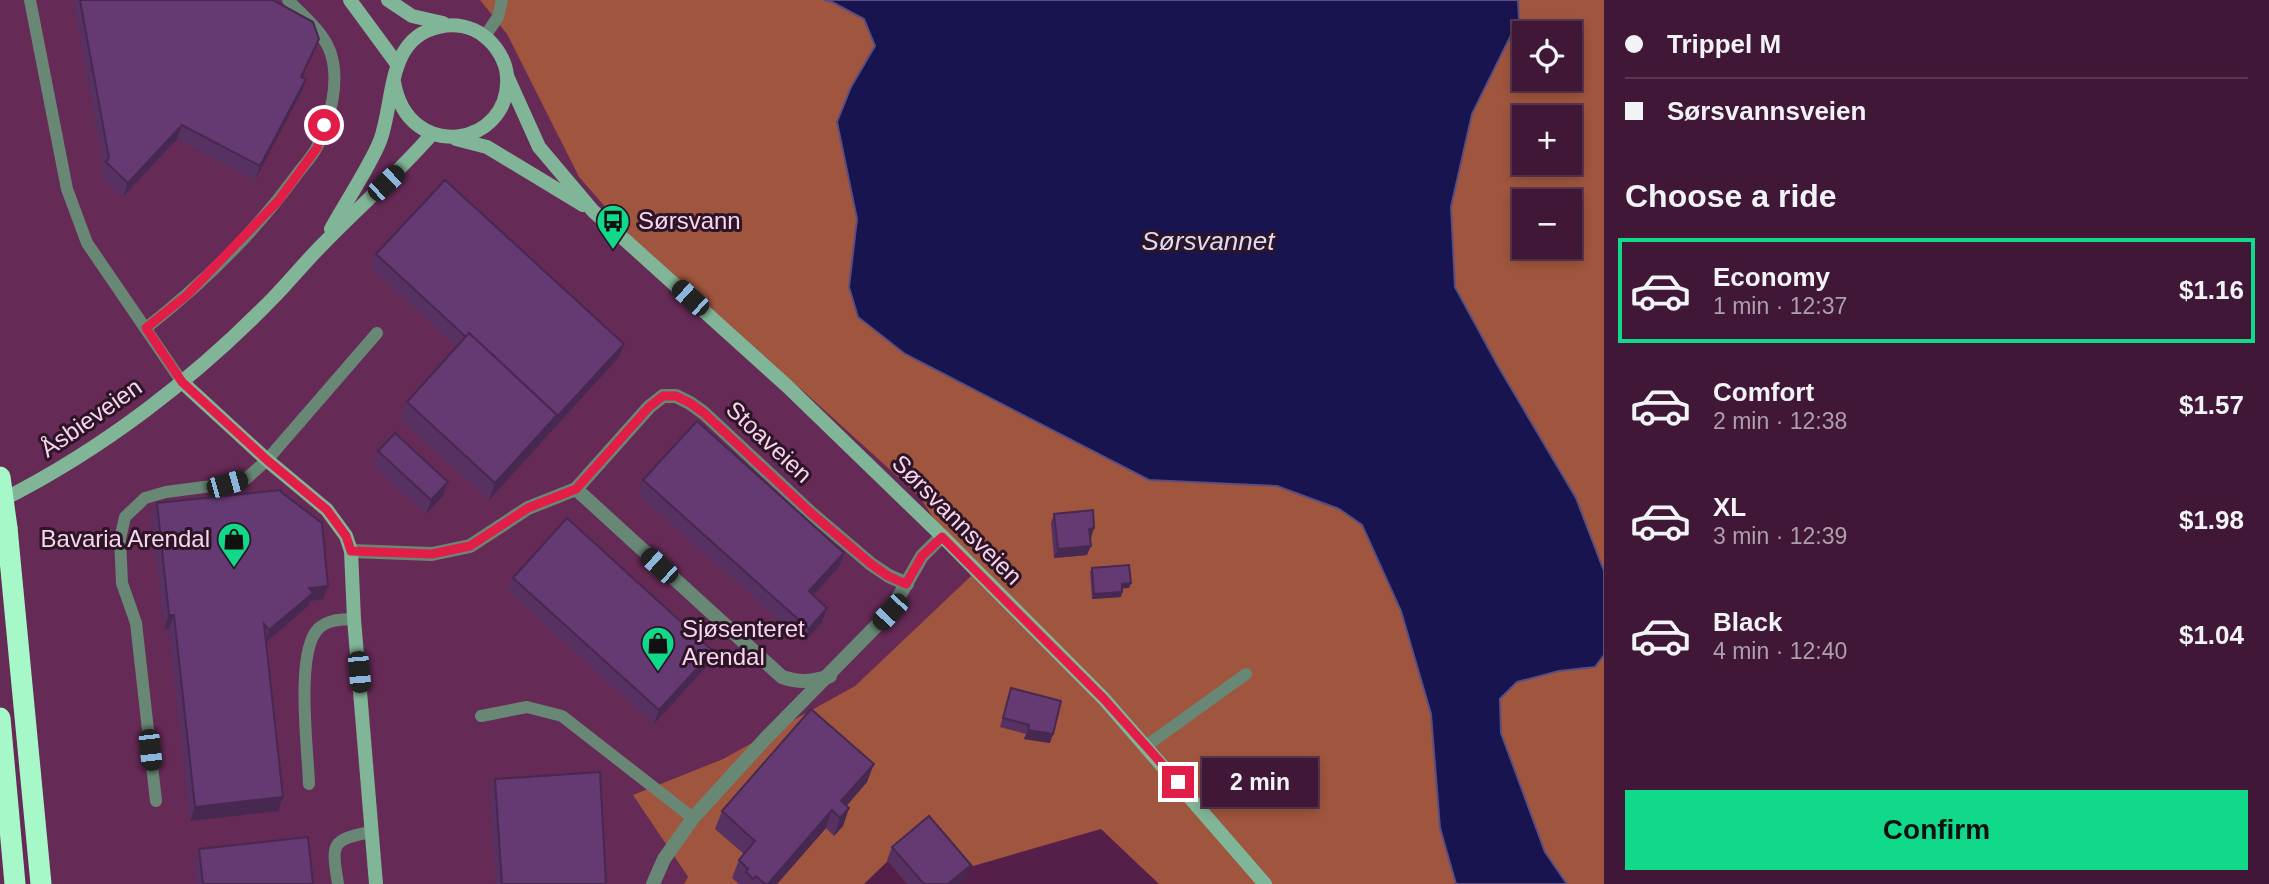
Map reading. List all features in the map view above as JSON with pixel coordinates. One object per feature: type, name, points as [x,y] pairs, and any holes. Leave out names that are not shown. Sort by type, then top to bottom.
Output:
[{"type":"highway","points":[[0,477],[41,884]]},
{"type":"highway","points":[[0,718],[15,884]]},
{"type":"main road","points":[[351,0],[397,64]]},
{"type":"main road","points":[[388,0],[412,16],[461,26],[485,36],[499,54],[507,76],[505,95],[497,112],[485,126],[468,135],[450,138],[432,134],[417,126],[404,114],[397,99],[394,82],[397,64],[404,48],[416,36],[431,28],[447,25]]},
{"type":"main road","name":"Sørsvannsveien","points":[[507,76],[539,147],[593,211],[787,386],[1104,699],[1265,884]]},
{"type":"main road","name":"Åsbieveien","points":[[321,246],[380,141],[394,82]]},
{"type":"main road","name":"Åsbieveien","points":[[0,501],[40,481],[110,436],[182,382],[276,296],[321,246],[406,164],[432,134]]},
{"type":"main road","name":"Sørsvannsveien","points":[[450,138],[487,146],[593,211]]},
{"type":"main road","points":[[182,382],[267,460],[327,510],[346,536],[351,551],[376,884]]},
{"type":"street","name":"Stoaveien","points":[[351,551],[432,554],[470,546],[528,508],[576,489],[649,407],[663,396],[676,396],[704,413],[811,513],[871,564],[906,584]]},
{"type":"street","points":[[576,489],[782,677],[797,682],[813,682],[830,676]]},
{"type":"street","points":[[653,884],[664,859],[693,818],[765,739],[830,676],[890,612],[922,556],[942,537]]},
{"type":"lane","points":[[30,0],[67,189],[87,243],[182,382]]},
{"type":"lane","points":[[146,328],[187,295],[278,201],[317,148],[332,103],[335,84],[331,53],[316,29],[288,0]]},
{"type":"lane","points":[[485,36],[498,17],[502,0]]},
{"type":"lane","points":[[156,801],[136,623],[122,583],[120,539],[125,517],[145,498],[246,479],[267,460],[377,333]]},
{"type":"lane","points":[[309,784],[304,678],[310,640],[319,627],[330,621],[354,619]]},
{"type":"lane","points":[[1146,746],[1246,674]]},
{"type":"lane","points":[[481,716],[527,707],[562,716],[693,818]]},
{"type":"lane","points":[[338,884],[333,852],[341,840],[349,835],[372,832]]},
{"type":"shaded area","points":[[0,0],[480,0],[507,34],[579,177],[677,289],[802,390],[919,496],[971,576],[855,686],[723,759],[634,795],[688,878],[684,884],[0,884]]},
{"type":"shaded area","points":[[480,0],[824,0],[864,19],[875,46],[851,87],[837,122],[857,219],[849,287],[905,354],[1149,480],[1277,486],[1339,509],[1362,525],[1401,611],[1431,714],[1440,828],[1456,884],[1159,884],[1101,829],[973,866],[927,823],[864,884],[684,884],[688,877],[633,795],[723,759],[855,686],[971,576],[919,496],[802,390],[677,289],[579,177],[507,34]]},
{"type":"shaded area","points":[[1518,0],[1604,0],[1604,571],[1576,498],[1455,287],[1451,207],[1472,114],[1512,31],[1512,91],[1582,91],[1582,21],[1517,21]]},
{"type":"shaded area","points":[[1604,655],[1604,884],[1567,884],[1545,852],[1500,733],[1500,699],[1517,682],[1559,671],[1595,667]]},
{"type":"water","name":"Sørsvannet","points":[[824,0],[1518,0],[1519,19],[1512,21],[1512,33],[1472,114],[1451,207],[1455,287],[1576,498],[1604,571],[1604,655],[1595,667],[1559,671],[1517,682],[1500,699],[1501,733],[1545,852],[1567,884],[1456,884],[1440,828],[1431,714],[1401,611],[1362,525],[1339,509],[1277,486],[1149,480],[905,354],[858,317],[849,287],[857,219],[837,122],[851,87],[875,46],[864,19]]},
{"type":"building","points":[[80,0],[273,0],[313,22],[319,39],[301,77],[306,79],[260,166],[182,125],[128,183],[106,162],[109,158]]},
{"type":"building","points":[[445,180],[624,344],[555,419],[557,415],[469,333],[466,337],[376,254]]},
{"type":"building","points":[[469,333],[557,415],[495,483],[407,402]]},
{"type":"building","points":[[697,421],[844,553],[809,591],[827,608],[809,629],[643,480]]},
{"type":"building","points":[[395,433],[448,482],[431,500],[378,451]]},
{"type":"building","points":[[281,490],[322,523],[328,586],[309,588],[313,593],[269,630],[264,624],[283,797],[195,807],[174,615],[169,615],[157,503]]},
{"type":"building","points":[[1093,510],[1094,528],[1089,529],[1091,546],[1058,549],[1054,514]]},
{"type":"building","points":[[567,518],[713,651],[659,710],[513,578]]},
{"type":"building","points":[[1129,565],[1131,583],[1122,584],[1122,592],[1094,594],[1092,568]]},
{"type":"building","points":[[1011,688],[1061,701],[1053,734],[1028,730],[1029,725],[1003,718]]},
{"type":"building","points":[[811,709],[874,764],[841,801],[849,808],[840,818],[832,810],[768,884],[765,884],[756,876],[753,879],[739,860],[755,841],[722,811]]},
{"type":"building","points":[[600,772],[606,884],[502,884],[495,779]]},
{"type":"building","points":[[929,816],[971,865],[948,884],[924,884],[892,847]]},
{"type":"building","points":[[308,837],[313,884],[203,884],[199,849]]},
{"type":"place","name":"Sørsvann","points":[[613,251]]},
{"type":"place","name":"Bavaria Arendal","points":[[234,569]]},
{"type":"place","name":"Sjøsenteret Arendal","points":[[658,673]]},
{"type":"route","points":[[324,125],[317,148],[278,201],[187,295],[146,328],[182,382],[267,460],[327,510],[346,536],[351,551],[432,554],[470,546],[528,508],[576,489],[649,407],[663,396],[676,396],[704,413],[811,513],[888,576],[906,584],[922,556],[942,537],[1104,699],[1178,782]]}]
